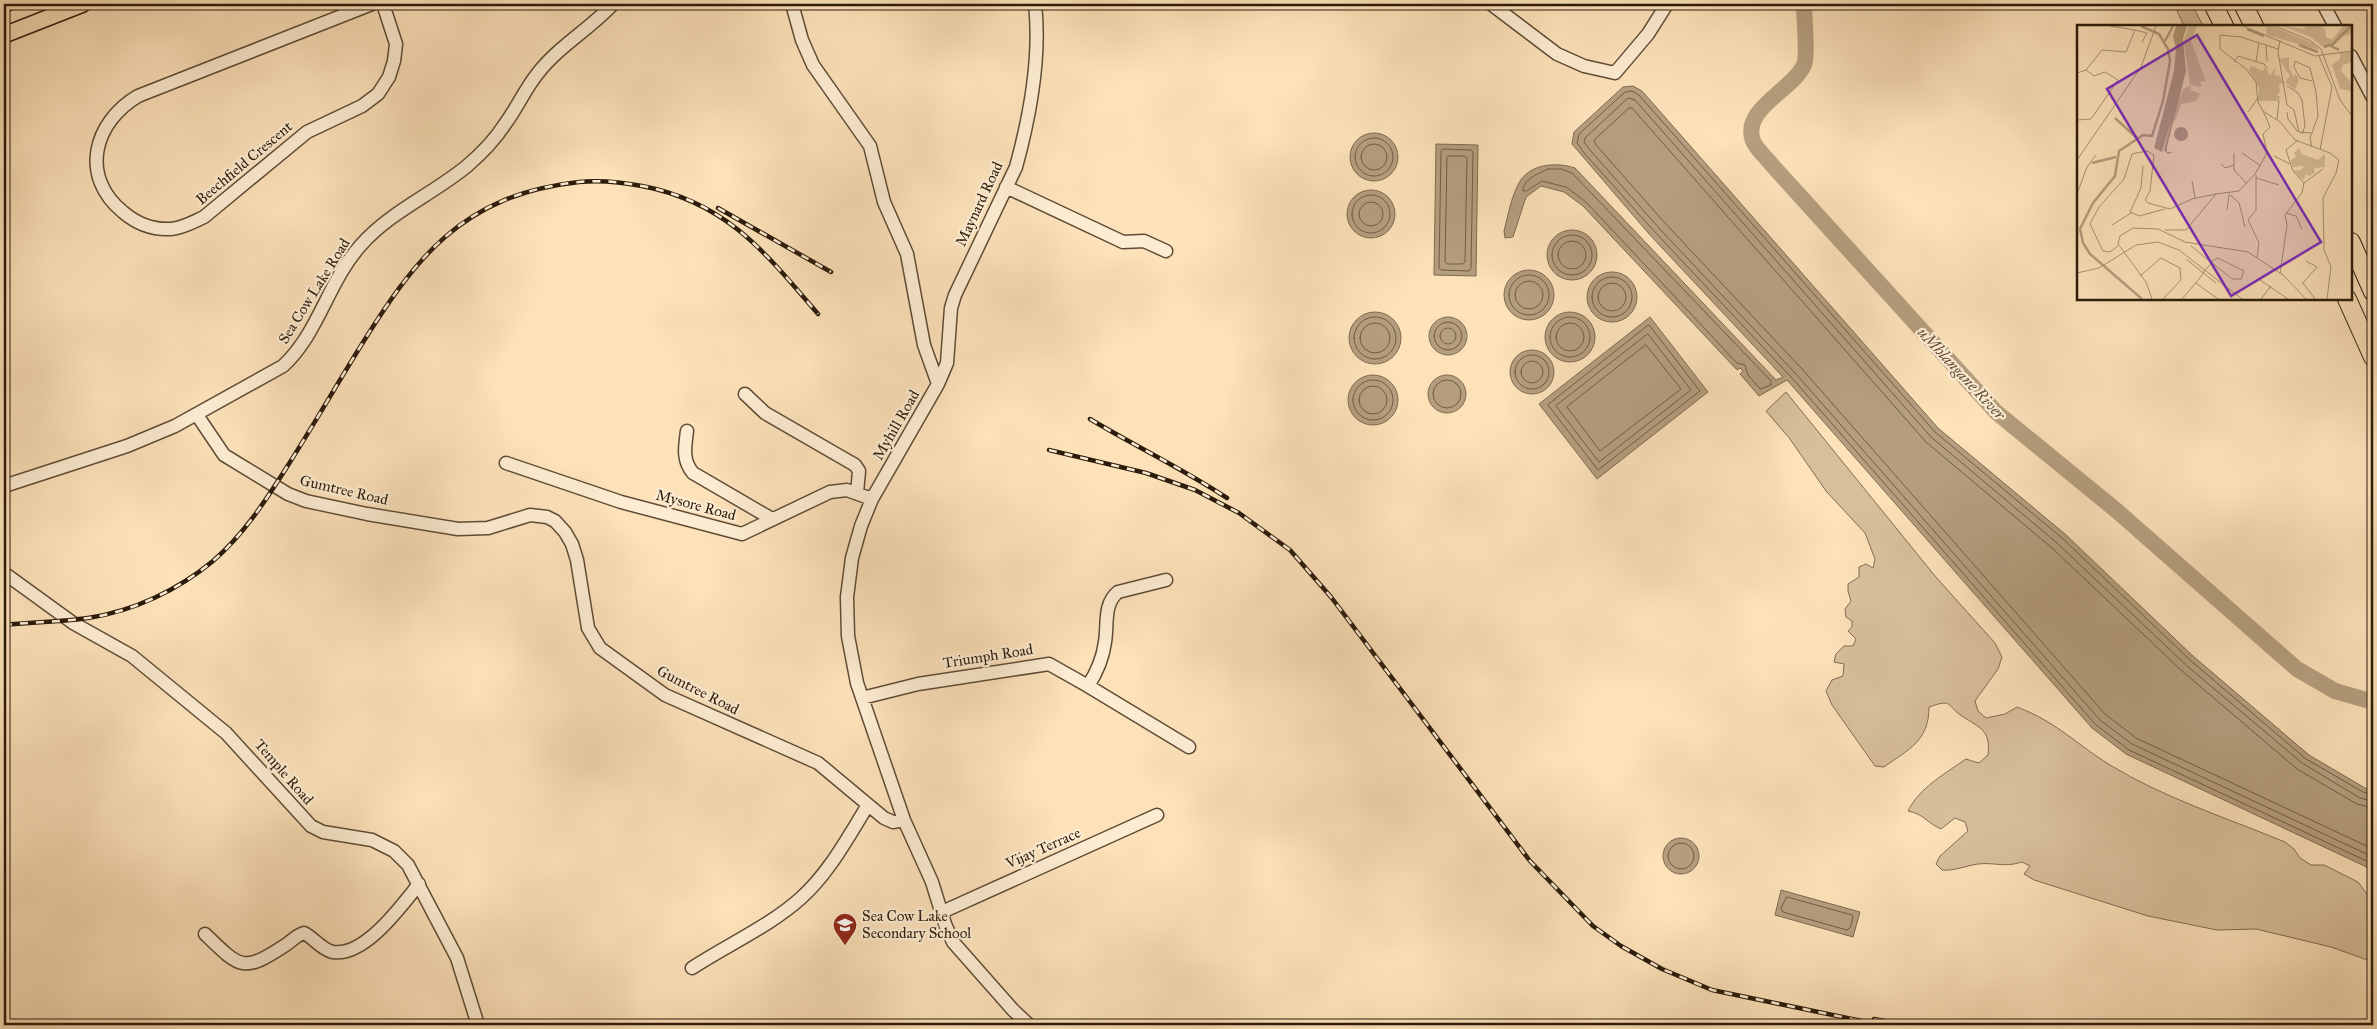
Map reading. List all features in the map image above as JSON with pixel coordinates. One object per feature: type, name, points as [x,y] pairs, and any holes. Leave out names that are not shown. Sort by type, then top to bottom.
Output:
[{"type":"highway","points":[[2213,4],[2224,25]]},
{"type":"highway","points":[[2244,4],[2254,25]]},
{"type":"highway","points":[[2352,244],[2373,292]]},
{"type":"highway","points":[[2347,300],[2373,357]]},
{"type":"main road","points":[[4,35],[83,4]]},
{"type":"street","name":"Beechfield Crescent","points":[[372,4],[138,96],[124,104],[105,127],[97,153],[96,166],[100,181],[111,201],[130,218],[144,226],[174,229],[188,225],[204,218],[306,132],[367,102],[378,94],[389,77],[394,61],[396,44],[383,4]]},
{"type":"street","name":"Sea Cow Lake Road","points":[[4,486],[127,446],[197,415],[271,374],[296,354],[306,340],[342,270],[361,244],[391,219],[453,176],[480,154],[505,125],[537,73],[553,55],[613,4]]},
{"type":"street","name":"Myhill Road","points":[[792,4],[802,40],[813,65],[870,146],[884,202],[907,254],[924,345],[938,384],[872,499],[856,542],[847,597],[848,636],[862,698],[904,820]]},
{"type":"street","name":"Maynard Road","points":[[938,384],[947,363],[951,308],[954,294],[1016,167],[1031,96],[1038,31],[1035,4]]},
{"type":"street","points":[[1491,4],[1557,54],[1584,66],[1615,73],[1648,34],[1667,4]]},
{"type":"street","points":[[2323,4],[2334,25]]},
{"type":"street","points":[[2352,58],[2373,98]]},
{"type":"street","points":[[1006,187],[1123,242],[1144,241],[1166,251]]},
{"type":"street","points":[[745,394],[765,413],[855,465],[859,471],[857,492]]},
{"type":"street","name":"Gumtree Road","points":[[197,415],[224,455],[288,494],[306,501],[368,514],[458,529],[488,528],[530,515],[547,517],[555,521],[565,532],[572,544],[577,560],[588,628],[600,648],[665,695],[818,763],[889,820],[904,820]]},
{"type":"street","points":[[687,431],[684,455],[693,473],[772,519]]},
{"type":"street","name":"Mysore Road","points":[[506,463],[621,502],[747,534],[772,519],[830,492],[847,490],[857,492],[872,499]]},
{"type":"street","name":"Temple Road","points":[[4,573],[73,623],[132,656],[226,733],[311,826],[323,832],[372,840],[389,847],[408,865],[457,958],[478,1025]]},
{"type":"street","points":[[1088,686],[1101,660],[1105,642],[1108,605],[1114,595],[1118,592],[1166,580]]},
{"type":"street","name":"Triumph Road","points":[[862,698],[918,684],[1041,664],[1054,666],[1189,747]]},
{"type":"street","points":[[692,968],[779,914],[800,898],[828,865],[868,805]]},
{"type":"street","name":"Vijay Terrace","points":[[942,912],[1158,815]]},
{"type":"street","points":[[904,820],[932,882],[945,924],[960,953],[1029,1025]]},
{"type":"street","points":[[205,934],[225,954],[236,961],[248,964],[260,962],[304,933],[328,950],[341,952],[358,946],[375,934],[419,884]]},
{"type":"shaded area","points":[[2174,4],[2192,4],[2202,25],[2184,25]]},
{"type":"shaded area","points":[[1786,392],[1935,576],[1995,643],[2002,657],[1998,669],[1975,701],[1978,711],[1986,718],[2005,714],[2017,707],[2031,713],[2055,726],[2110,765],[2152,788],[2285,842],[2294,849],[2300,858],[2311,865],[2324,865],[2358,882],[2366,893],[2373,895],[2373,962],[2331,947],[2256,929],[2217,930],[2148,916],[2034,880],[2024,874],[2030,866],[2022,862],[2010,865],[1978,864],[1942,870],[1936,864],[1940,856],[1968,831],[1965,822],[1955,818],[1941,829],[1922,816],[1908,811],[1926,788],[1966,759],[1979,763],[1988,755],[1988,740],[1979,727],[1949,704],[1937,704],[1929,707],[1925,728],[1916,743],[1884,767],[1875,766],[1832,705],[1826,691],[1832,680],[1843,676],[1844,664],[1834,662],[1836,654],[1844,646],[1853,646],[1856,639],[1848,631],[1852,627],[1852,621],[1846,617],[1845,609],[1851,601],[1848,584],[1859,577],[1859,567],[1866,564],[1873,568],[1875,559],[1865,533],[1826,491],[1790,439],[1766,411]]},
{"type":"water","points":[[1633,86],[1642,91],[1938,428],[2065,534],[2193,656],[2309,755],[2365,788],[2373,790],[2373,870],[2126,754],[2092,728],[1787,380],[1759,396],[1740,374],[1743,371],[1740,368],[1737,370],[1583,206],[1564,192],[1541,186],[1526,197],[1513,237],[1505,238],[1504,231],[1512,200],[1516,188],[1524,176],[1530,171],[1544,166],[1560,165],[1575,168],[1776,380],[1783,377],[1650,235],[1572,144],[1574,132],[1623,87]]},
{"type":"water","points":[[1374,133],[1383,135],[1391,140],[1396,148],[1398,157],[1396,166],[1391,174],[1383,179],[1374,181],[1365,179],[1357,174],[1352,166],[1350,157],[1352,148],[1357,140],[1365,135]]},
{"type":"water","points":[[1436,144],[1478,145],[1476,276],[1434,275]]},
{"type":"water","points":[[1371,190],[1380,192],[1388,197],[1393,205],[1395,214],[1393,223],[1388,231],[1380,236],[1371,238],[1362,236],[1354,231],[1349,223],[1347,214],[1349,205],[1354,197],[1362,192]]},
{"type":"water","points":[[1577,230],[1590,237],[1596,245],[1596,265],[1590,273],[1582,279],[1567,280],[1554,273],[1548,265],[1547,250],[1554,237],[1562,231]]},
{"type":"water","points":[[1524,270],[1534,270],[1547,277],[1554,290],[1554,300],[1547,313],[1534,320],[1524,320],[1515,316],[1508,309],[1504,300],[1504,290],[1508,281],[1515,274]]},
{"type":"water","points":[[1607,272],[1617,272],[1630,279],[1637,292],[1637,302],[1630,315],[1617,322],[1607,322],[1598,318],[1591,311],[1587,302],[1587,292],[1591,283],[1598,276]]},
{"type":"water","points":[[1375,312],[1385,314],[1393,320],[1399,328],[1401,338],[1399,348],[1393,356],[1385,362],[1375,364],[1365,362],[1357,356],[1351,348],[1349,338],[1351,328],[1357,320],[1365,314]]},
{"type":"water","points":[[1565,312],[1575,312],[1588,319],[1595,332],[1595,342],[1588,355],[1575,362],[1565,362],[1556,358],[1549,351],[1545,342],[1545,332],[1549,323],[1556,316]]},
{"type":"water","points":[[1448,317],[1462,322],[1467,336],[1462,350],[1448,355],[1434,350],[1429,336],[1434,322]]},
{"type":"water","points":[[1650,317],[1708,392],[1597,479],[1539,404]]},
{"type":"water","points":[[1532,350],[1544,354],[1550,360],[1554,372],[1550,384],[1544,390],[1532,394],[1520,390],[1514,384],[1510,372],[1514,360],[1520,354]]},
{"type":"water","points":[[1378,375],[1391,382],[1397,390],[1397,410],[1391,418],[1383,424],[1368,425],[1355,418],[1349,410],[1348,395],[1355,382],[1363,376]]},
{"type":"water","points":[[1447,375],[1454,376],[1460,381],[1465,387],[1465,401],[1460,407],[1454,412],[1447,413],[1440,412],[1434,407],[1429,401],[1428,394],[1429,387],[1434,381],[1440,376]]},
{"type":"water","points":[[1681,838],[1688,839],[1694,843],[1698,849],[1698,863],[1694,869],[1688,873],[1681,874],[1674,873],[1668,869],[1664,863],[1663,856],[1664,849],[1668,843],[1674,839]]},
{"type":"water","points":[[1781,890],[1860,912],[1853,937],[1775,915]]},
{"type":"waterway","points":[[1804,4],[1879,4]]},
{"type":"waterway","name":"uMhlangane River","points":[[1804,4],[1806,45],[1804,65],[1790,83],[1770,100],[1754,119],[1751,130],[1754,144],[1996,412],[2117,511],[2297,669],[2335,691],[2373,702]]},
{"type":"railway","points":[[4,625],[88,618],[139,605],[170,590],[213,561],[234,540],[269,494],[378,318],[422,260],[446,237],[472,217],[503,201],[538,189],[587,181],[626,183],[672,194],[697,204],[721,217],[742,233],[780,270],[818,314]]},
{"type":"railway","points":[[718,208],[831,272]]},
{"type":"railway","points":[[1090,419],[1227,498]]},
{"type":"railway","points":[[1049,450],[1146,473],[1195,490],[1239,513],[1290,550],[1331,597],[1530,861],[1593,926],[1621,946],[1662,969],[1712,990],[1881,1025]]},
{"type":"railway","points":[[1874,1019],[1906,1025]]},
{"type":"place","name":"Sea Cow Lake Secondary School","points":[[845,946]]}]
